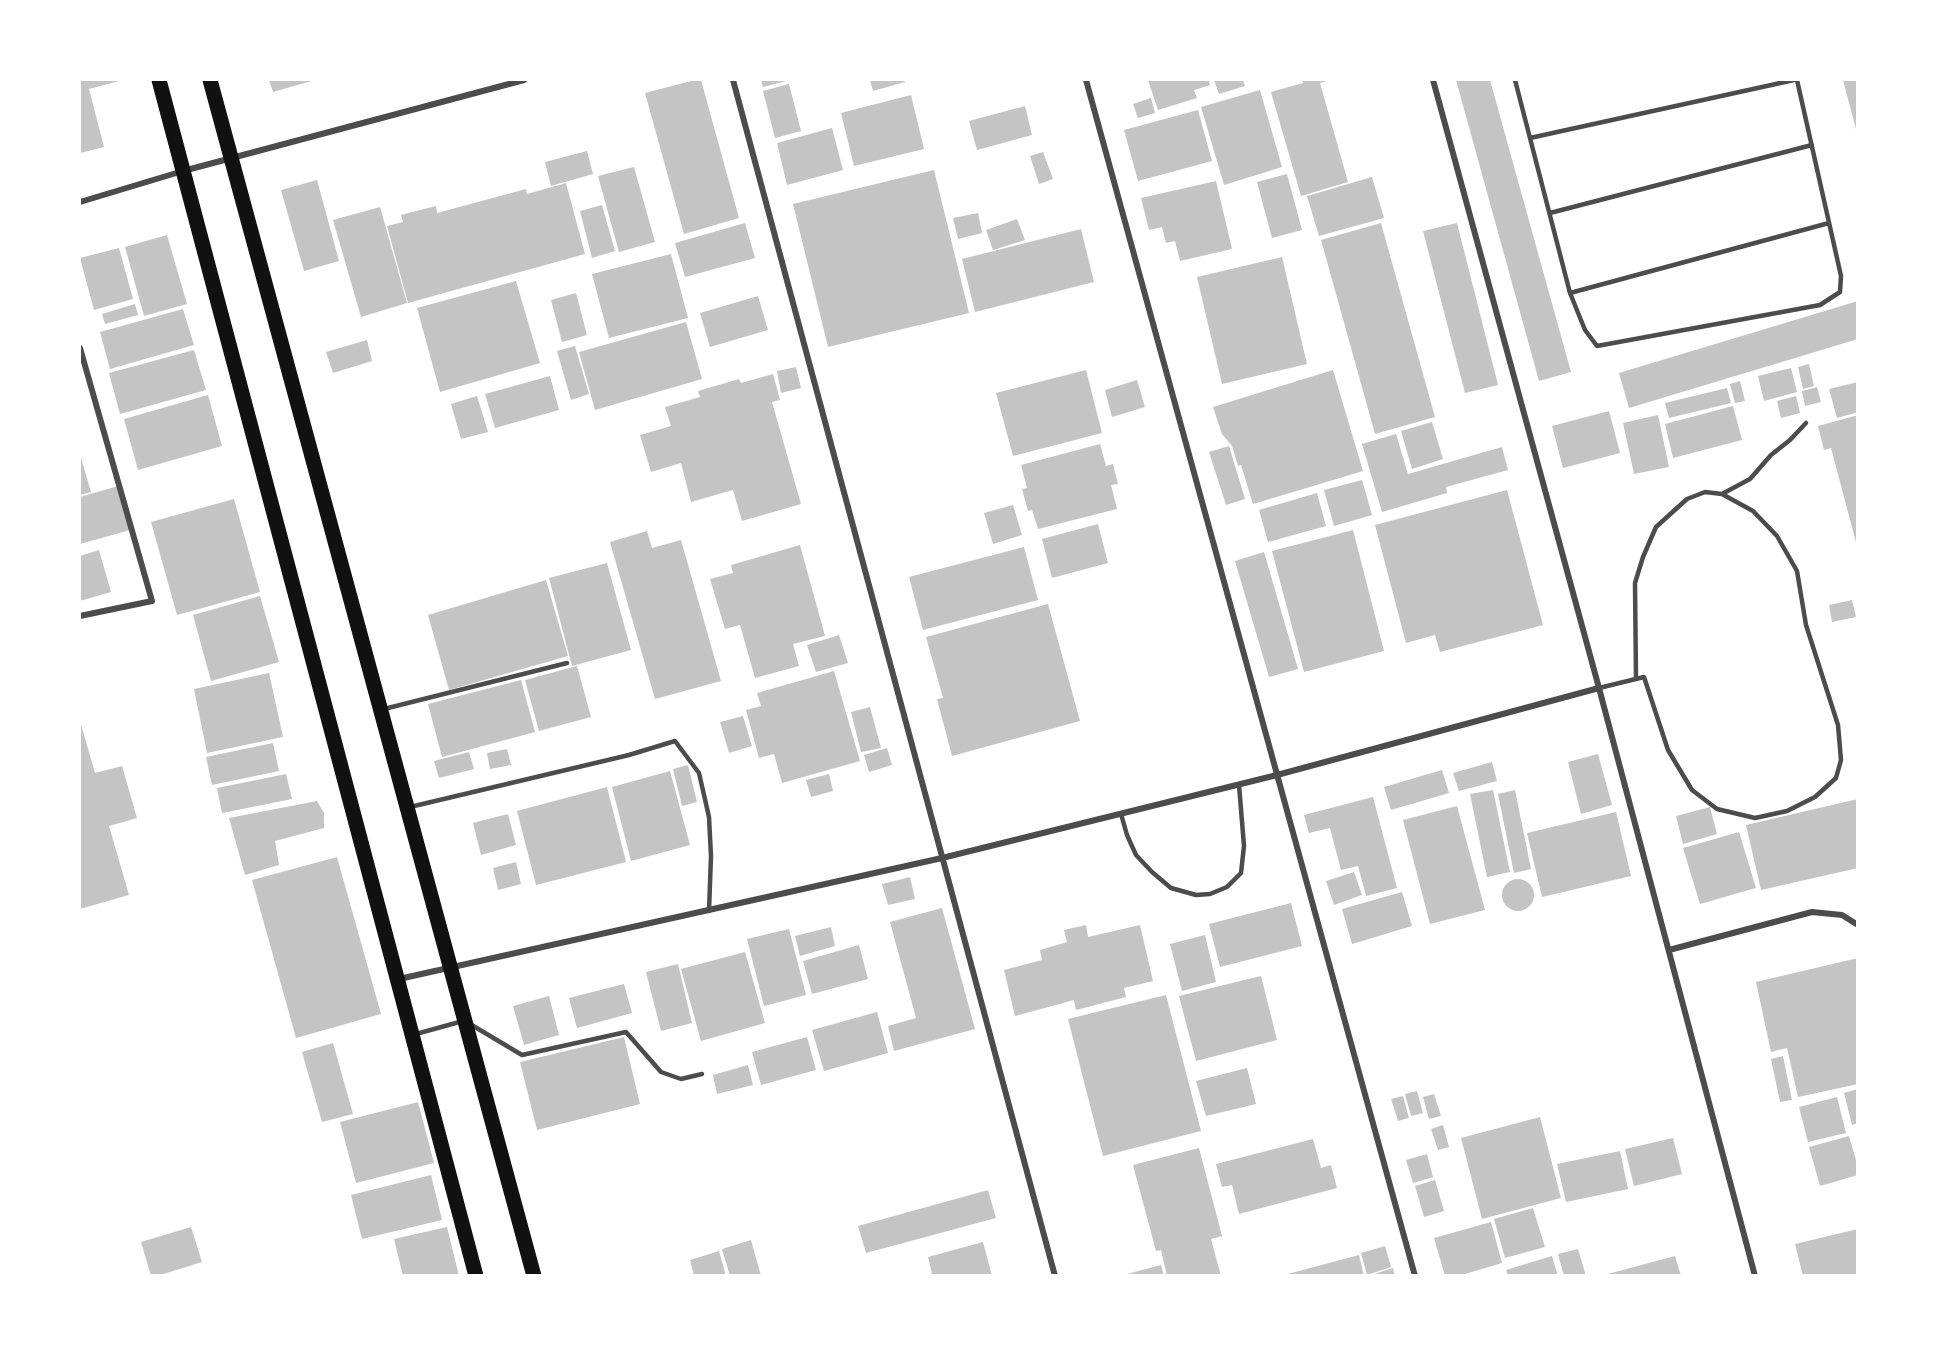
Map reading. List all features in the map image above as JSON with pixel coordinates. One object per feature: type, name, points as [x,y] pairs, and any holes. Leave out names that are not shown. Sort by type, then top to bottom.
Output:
[{"type":"main road","points":[[159,80],[476,1275]]},
{"type":"main road","points":[[210,80],[534,1275]]},
{"type":"street","points":[[80,202],[183,171],[524,80]]},
{"type":"street","points":[[733,80],[1055,1275]]},
{"type":"street","points":[[1086,80],[1416,1275]]},
{"type":"street","points":[[1433,80],[1599,688],[1755,1275]]},
{"type":"street","points":[[80,348],[152,601],[80,616]]},
{"type":"street","points":[[399,979],[942,858],[1239,785],[1599,688]]},
{"type":"street","points":[[1669,950],[1812,912],[1842,915],[1857,925]]},
{"type":"lane","points":[[1515,80],[1570,293],[1585,330],[1598,346],[1821,305],[1840,292],[1842,276],[1795,80],[1530,138]]},
{"type":"lane","points":[[1550,213],[1812,145]]},
{"type":"lane","points":[[1570,293],[1829,223]]},
{"type":"lane","points":[[1722,494],[1750,479],[1771,455],[1806,423]]},
{"type":"lane","points":[[1599,688],[1636,679],[1644,677],[1668,750],[1692,790],[1717,809],[1755,818],[1787,811],[1815,797],[1836,778],[1841,760],[1838,724],[1806,626],[1797,571],[1777,536],[1753,511],[1722,494],[1705,492],[1687,499],[1656,527],[1635,583],[1636,679]]},
{"type":"lane","points":[[381,710],[567,663]]},
{"type":"lane","points":[[408,808],[629,755],[675,741],[699,773],[709,817],[711,856],[709,911]]},
{"type":"lane","points":[[1121,814],[1136,855],[1152,872],[1171,888],[1196,895],[1210,894],[1227,887],[1241,873],[1244,846],[1239,785]]},
{"type":"lane","points":[[413,1035],[465,1021],[522,1055],[626,1032],[661,1072],[681,1079],[702,1074]]},
{"type":"building","points":[[80,80],[123,80],[89,89],[104,147],[80,153]]},
{"type":"building","points":[[269,80],[315,80],[273,92]]},
{"type":"building","points":[[701,80],[739,218],[684,234],[645,93]]},
{"type":"building","points":[[761,80],[790,80],[763,87]]},
{"type":"building","points":[[870,80],[904,80],[905,82],[873,91]]},
{"type":"building","points":[[1148,80],[1209,80],[1210,85],[1194,90],[1197,98],[1158,110]]},
{"type":"building","points":[[1214,80],[1243,80],[1245,86],[1219,94]]},
{"type":"building","points":[[1302,80],[1330,80],[1320,83],[1348,182],[1301,196],[1271,92],[1303,83]]},
{"type":"building","points":[[1456,80],[1490,80],[1571,372],[1539,381]]},
{"type":"building","points":[[1843,80],[1858,80],[1857,133]]},
{"type":"building","points":[[789,84],[801,131],[775,138],[763,91]]},
{"type":"building","points":[[1260,90],[1282,167],[1224,185],[1201,107]]},
{"type":"building","points":[[911,95],[924,149],[854,166],[841,113]]},
{"type":"building","points":[[1151,98],[1155,113],[1138,118],[1133,104]]},
{"type":"building","points":[[1025,106],[1032,135],[977,150],[969,121]]},
{"type":"building","points":[[1198,110],[1212,161],[1138,181],[1124,130]]},
{"type":"building","points":[[832,128],[843,170],[787,185],[777,143]]},
{"type":"building","points":[[587,151],[593,174],[551,186],[545,162]]},
{"type":"building","points":[[1043,152],[1053,179],[1039,184],[1030,156]]},
{"type":"building","points":[[634,167],[655,242],[619,252],[598,176]]},
{"type":"building","points":[[934,170],[969,313],[828,347],[793,204]]},
{"type":"building","points":[[1287,174],[1302,230],[1272,238],[1257,182]]},
{"type":"building","points":[[1372,177],[1384,218],[1319,236],[1307,196]]},
{"type":"building","points":[[317,180],[339,261],[304,271],[281,190]]},
{"type":"building","points":[[1216,181],[1232,249],[1180,261],[1175,241],[1166,243],[1162,227],[1149,230],[1141,198]]},
{"type":"building","points":[[566,183],[585,254],[408,303],[387,226],[403,222],[401,215],[436,206],[437,213],[526,189],[527,194]]},
{"type":"building","points":[[602,205],[615,251],[592,258],[580,211]]},
{"type":"building","points":[[380,207],[407,303],[361,317],[333,220]]},
{"type":"building","points":[[978,213],[982,233],[958,239],[953,218]]},
{"type":"building","points":[[1017,219],[1025,240],[993,250],[986,230]]},
{"type":"building","points":[[745,223],[755,258],[685,277],[675,243]]},
{"type":"building","points":[[1381,223],[1435,417],[1375,434],[1321,240]]},
{"type":"building","points":[[1457,223],[1498,385],[1465,393],[1423,231]]},
{"type":"building","points":[[1081,229],[1094,282],[975,312],[962,259]]},
{"type":"building","points":[[167,235],[187,304],[144,316],[125,247]]},
{"type":"building","points":[[119,248],[133,299],[94,310],[80,258]]},
{"type":"building","points":[[671,254],[688,318],[609,338],[592,274]]},
{"type":"building","points":[[1282,257],[1307,364],[1222,384],[1197,277]]},
{"type":"building","points":[[516,281],[540,363],[440,392],[417,308]]},
{"type":"building","points":[[576,293],[587,335],[562,342],[551,300]]},
{"type":"building","points":[[758,296],[768,330],[710,347],[700,313]]},
{"type":"building","points":[[1858,301],[1858,339],[1629,408],[1619,373]]},
{"type":"building","points":[[135,304],[138,315],[105,324],[102,314]]},
{"type":"building","points":[[183,309],[194,345],[110,369],[100,332]]},
{"type":"building","points":[[686,322],[702,379],[595,410],[579,352]]},
{"type":"building","points":[[367,340],[372,361],[333,373],[326,352]]},
{"type":"building","points":[[575,346],[589,394],[571,400],[557,351]]},
{"type":"building","points":[[194,350],[206,390],[120,414],[109,373]]},
{"type":"building","points":[[1809,364],[1814,386],[1803,389],[1798,367]]},
{"type":"building","points":[[796,367],[801,388],[781,393],[777,371]]},
{"type":"building","points":[[1791,368],[1797,392],[1764,401],[1758,376]]},
{"type":"building","points":[[1086,370],[1102,433],[1013,456],[996,393]]},
{"type":"building","points":[[1333,370],[1363,471],[1253,504],[1241,465],[1238,466],[1232,446],[1222,434],[1213,407]]},
{"type":"building","points":[[773,374],[780,400],[772,402],[801,504],[742,521],[733,490],[691,502],[681,463],[651,472],[640,435],[671,426],[665,407],[700,397],[698,391],[739,379],[741,383]]},
{"type":"building","points":[[550,376],[559,410],[495,428],[485,394]]},
{"type":"building","points":[[1137,380],[1145,407],[1112,417],[1105,390]]},
{"type":"building","points":[[1740,381],[1745,401],[1735,403],[1730,384]]},
{"type":"building","points":[[1858,382],[1858,412],[1837,418],[1829,389]]},
{"type":"building","points":[[1817,387],[1821,402],[1805,406],[1802,391]]},
{"type":"building","points":[[1727,388],[1731,403],[1669,418],[1665,403]]},
{"type":"building","points":[[208,395],[222,446],[138,470],[124,419]]},
{"type":"building","points":[[477,396],[488,432],[461,439],[451,404]]},
{"type":"building","points":[[1796,396],[1800,413],[1781,418],[1777,401]]},
{"type":"building","points":[[1733,406],[1742,440],[1673,458],[1665,424]]},
{"type":"building","points":[[1609,411],[1620,453],[1563,468],[1552,426]]},
{"type":"building","points":[[1658,415],[1669,467],[1634,474],[1623,423]]},
{"type":"building","points":[[1858,415],[1857,546],[1831,448],[1824,450],[1818,426]]},
{"type":"building","points":[[1432,422],[1443,459],[1412,469],[1401,431]]},
{"type":"building","points":[[1396,434],[1408,474],[1502,447],[1508,470],[1446,487],[1447,493],[1382,512],[1362,444]]},
{"type":"building","points":[[1100,444],[1106,466],[1113,464],[1118,484],[1111,485],[1117,509],[1038,529],[1032,510],[1028,511],[1022,489],[1027,488],[1021,465]]},
{"type":"building","points":[[1229,446],[1245,499],[1226,505],[1209,452]]},
{"type":"building","points":[[80,454],[91,492],[80,495]]},
{"type":"building","points":[[1362,480],[1372,515],[1334,526],[1324,490]]},
{"type":"building","points":[[118,486],[130,530],[80,544],[80,497]]},
{"type":"building","points":[[1507,490],[1543,625],[1440,652],[1435,635],[1406,643],[1375,525]]},
{"type":"building","points":[[1317,493],[1326,526],[1268,542],[1259,510]]},
{"type":"building","points":[[234,499],[260,592],[177,615],[151,522]]},
{"type":"building","points":[[1013,505],[1022,535],[993,544],[984,513]]},
{"type":"building","points":[[1098,524],[1108,563],[1052,578],[1042,539]]},
{"type":"building","points":[[1353,530],[1384,651],[1304,672],[1272,551]]},
{"type":"building","points":[[647,531],[652,548],[681,540],[721,681],[655,699],[610,542]]},
{"type":"building","points":[[800,545],[825,636],[793,644],[799,666],[755,678],[740,625],[725,629],[710,579],[733,573],[731,565]]},
{"type":"building","points":[[1024,547],[1038,600],[923,630],[909,577]]},
{"type":"building","points":[[99,550],[111,592],[80,601],[80,556]]},
{"type":"building","points":[[1264,552],[1298,669],[1269,677],[1235,561]]},
{"type":"building","points":[[607,563],[631,650],[572,666],[549,578]]},
{"type":"building","points":[[546,580],[568,656],[449,690],[428,615]]},
{"type":"building","points":[[260,596],[279,662],[211,681],[193,615]]},
{"type":"building","points":[[1852,600],[1856,617],[1832,622],[1829,605]]},
{"type":"building","points":[[1048,604],[1080,721],[952,756],[937,699],[943,698],[926,637]]},
{"type":"building","points":[[839,635],[848,663],[816,672],[807,645]]},
{"type":"building","points":[[577,666],[591,717],[539,731],[525,680]]},
{"type":"building","points":[[834,671],[860,761],[782,783],[774,754],[759,758],[746,710],[761,706],[757,693]]},
{"type":"building","points":[[269,673],[283,737],[207,753],[194,689]]},
{"type":"building","points":[[521,680],[535,732],[442,757],[428,704]]},
{"type":"building","points":[[870,707],[881,748],[861,752],[851,712]]},
{"type":"building","points":[[743,716],[752,746],[729,753],[720,722]]},
{"type":"building","points":[[80,721],[95,773],[122,766],[137,818],[109,826],[129,895],[80,909]]},
{"type":"building","points":[[273,743],[279,771],[212,785],[206,757]]},
{"type":"building","points":[[887,748],[892,765],[869,772],[864,755]]},
{"type":"building","points":[[507,749],[511,765],[490,769],[487,753]]},
{"type":"building","points":[[469,752],[474,769],[439,778],[434,761]]},
{"type":"building","points":[[1598,754],[1612,805],[1581,814],[1568,762]]},
{"type":"building","points":[[1492,762],[1497,781],[1459,791],[1453,773]]},
{"type":"building","points":[[688,765],[697,802],[682,806],[673,769]]},
{"type":"building","points":[[1442,770],[1449,793],[1391,810],[1384,787]]},
{"type":"building","points":[[670,771],[690,845],[631,861],[612,787]]},
{"type":"building","points":[[286,774],[292,799],[222,813],[217,788]]},
{"type":"building","points":[[829,774],[833,791],[811,797],[806,780]]},
{"type":"building","points":[[607,787],[626,862],[536,885],[517,811]]},
{"type":"building","points":[[1493,790],[1510,872],[1487,877],[1470,794]]},
{"type":"building","points":[[1515,790],[1531,869],[1514,873],[1498,794]]},
{"type":"building","points":[[1373,797],[1397,888],[1366,896],[1358,866],[1341,870],[1330,828],[1309,833],[1304,815]]},
{"type":"building","points":[[1858,799],[1858,868],[1761,890],[1746,825]]},
{"type":"building","points":[[317,801],[324,813],[324,828],[275,841],[279,865],[245,875],[229,818]]},
{"type":"building","points":[[1457,806],[1485,910],[1430,924],[1403,820]]},
{"type":"building","points":[[1710,807],[1717,834],[1683,844],[1676,816]]},
{"type":"building","points":[[1616,812],[1631,876],[1542,897],[1527,833]]},
{"type":"building","points":[[508,814],[516,845],[481,855],[473,823]]},
{"type":"building","points":[[1739,832],[1756,888],[1700,904],[1683,848]]},
{"type":"building","points":[[337,857],[381,1014],[296,1038],[252,880]]},
{"type":"building","points":[[516,862],[521,884],[498,890],[493,868]]},
{"type":"building","points":[[1354,872],[1362,895],[1334,905],[1326,881]]},
{"type":"building","points":[[910,877],[915,899],[888,905],[882,884]]},
{"type":"building","points":[[1518,879],[1529,884],[1534,895],[1529,906],[1518,911],[1507,906],[1502,895],[1507,884]]},
{"type":"building","points":[[1402,892],[1412,926],[1352,944],[1342,909]]},
{"type":"building","points":[[1291,903],[1302,946],[1220,967],[1209,924]]},
{"type":"building","points":[[942,908],[975,1029],[894,1051],[888,1026],[916,1018],[890,922]]},
{"type":"building","points":[[1086,925],[1088,937],[1140,925],[1153,981],[1124,988],[1126,997],[1076,1010],[1074,1000],[1015,1016],[1004,970],[1042,960],[1040,950],[1067,942],[1064,930]]},
{"type":"building","points":[[831,927],[835,946],[800,956],[795,936]]},
{"type":"building","points":[[789,929],[806,995],[764,1006],[747,939]]},
{"type":"building","points":[[1205,935],[1216,982],[1182,991],[1170,944]]},
{"type":"building","points":[[859,945],[868,979],[812,994],[803,961]]},
{"type":"building","points":[[745,952],[765,1023],[701,1041],[681,969]]},
{"type":"building","points":[[1858,958],[1858,1084],[1798,1097],[1787,1048],[1771,1052],[1756,982]]},
{"type":"building","points":[[678,964],[692,1023],[661,1031],[646,972]]},
{"type":"building","points":[[1261,976],[1277,1040],[1196,1061],[1179,996]]},
{"type":"building","points":[[624,984],[632,1013],[577,1028],[569,998]]},
{"type":"building","points":[[1166,995],[1201,1131],[1103,1156],[1068,1019]]},
{"type":"building","points":[[549,996],[559,1035],[524,1045],[513,1006]]},
{"type":"building","points":[[877,1012],[888,1053],[824,1071],[812,1030]]},
{"type":"building","points":[[624,1037],[640,1104],[537,1130],[520,1062]]},
{"type":"building","points":[[807,1037],[816,1070],[761,1085],[752,1052]]},
{"type":"building","points":[[333,1043],[353,1114],[322,1122],[302,1052]]},
{"type":"building","points":[[1783,1056],[1792,1100],[1780,1102],[1771,1059]]},
{"type":"building","points":[[748,1065],[753,1085],[717,1094],[713,1075]]},
{"type":"building","points":[[1247,1068],[1256,1104],[1206,1116],[1196,1081]]},
{"type":"building","points":[[1858,1089],[1858,1123],[1852,1125],[1844,1093]]},
{"type":"building","points":[[1417,1091],[1423,1113],[1411,1116],[1405,1094]]},
{"type":"building","points":[[1434,1094],[1441,1116],[1429,1119],[1423,1097]]},
{"type":"building","points":[[1403,1096],[1409,1118],[1398,1121],[1391,1099]]},
{"type":"building","points":[[1837,1097],[1846,1133],[1808,1142],[1799,1107]]},
{"type":"building","points":[[418,1102],[434,1163],[356,1183],[340,1122]]},
{"type":"building","points":[[1540,1117],[1561,1198],[1482,1219],[1461,1138]]},
{"type":"building","points":[[1443,1125],[1449,1147],[1438,1150],[1431,1129]]},
{"type":"building","points":[[1849,1136],[1858,1175],[1820,1186],[1809,1147]]},
{"type":"building","points":[[1673,1138],[1682,1174],[1634,1186],[1625,1149]]},
{"type":"building","points":[[1313,1139],[1321,1168],[1331,1165],[1337,1188],[1239,1214],[1232,1185],[1222,1187],[1216,1164]]},
{"type":"building","points":[[1199,1148],[1222,1236],[1211,1239],[1221,1276],[1167,1276],[1161,1250],[1156,1251],[1133,1165]]},
{"type":"building","points":[[1620,1151],[1628,1189],[1566,1202],[1557,1164]]},
{"type":"building","points":[[1427,1154],[1433,1177],[1413,1183],[1406,1160]]},
{"type":"building","points":[[431,1175],[442,1220],[362,1239],[351,1195]]},
{"type":"building","points":[[1435,1180],[1444,1211],[1424,1217],[1415,1186]]},
{"type":"building","points":[[988,1190],[996,1218],[866,1253],[858,1226]]},
{"type":"building","points":[[1533,1208],[1545,1247],[1505,1258],[1494,1219]]},
{"type":"building","points":[[1491,1222],[1502,1263],[1458,1276],[1445,1276],[1434,1238]]},
{"type":"building","points":[[191,1227],[202,1262],[151,1276],[141,1242]]},
{"type":"building","points":[[447,1227],[459,1276],[403,1276],[394,1239]]},
{"type":"building","points":[[1858,1229],[1858,1276],[1803,1276],[1795,1244]]},
{"type":"building","points":[[751,1240],[761,1276],[730,1276],[722,1249]]},
{"type":"building","points":[[983,1242],[992,1276],[924,1276],[932,1273],[928,1257]]},
{"type":"building","points":[[1385,1246],[1391,1267],[1367,1275],[1361,1253]]},
{"type":"building","points":[[1578,1249],[1586,1276],[1564,1276],[1558,1254]]},
{"type":"building","points":[[719,1251],[726,1276],[694,1276],[690,1260]]},
{"type":"building","points":[[1359,1255],[1364,1276],[1284,1276],[1284,1275]]},
{"type":"building","points":[[1552,1256],[1558,1276],[1508,1276],[1506,1270]]},
{"type":"building","points":[[1675,1256],[1681,1276],[1604,1276],[1604,1275]]},
{"type":"building","points":[[1161,1265],[1164,1276],[1123,1276],[1123,1275]]},
{"type":"building","points":[[1393,1268],[1395,1276],[1371,1276],[1371,1275]]}]
